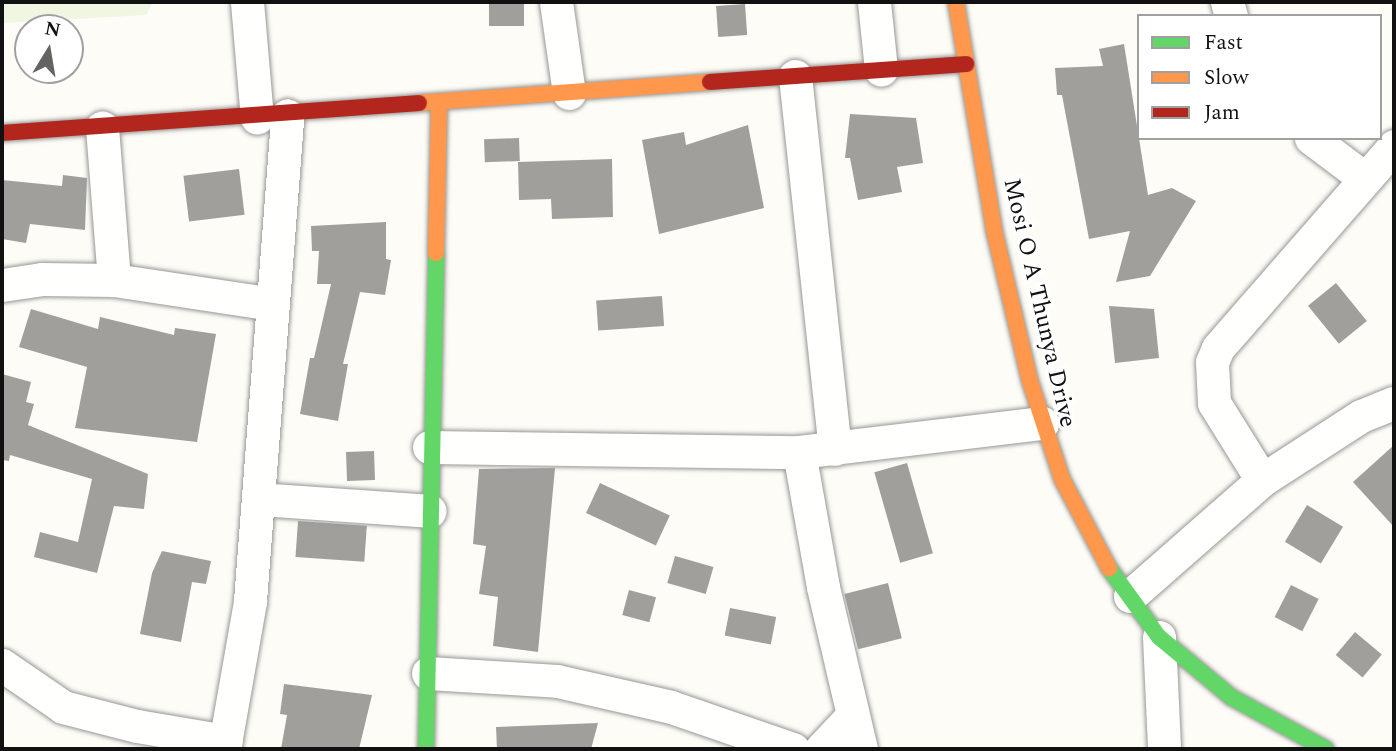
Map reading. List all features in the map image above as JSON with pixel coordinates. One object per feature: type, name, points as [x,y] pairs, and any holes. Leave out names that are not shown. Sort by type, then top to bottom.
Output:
[{"type":"street","points":[[2,665],[39,695],[63,707],[225,745],[250,601],[272,304],[272,116],[247,2]]},
{"type":"street","points":[[556,2],[569,93]]},
{"type":"street","points":[[874,2],[881,70]]},
{"type":"street","name":"Mosi O A Thunya Drive","points":[[956,2],[994,230],[1042,424],[1062,480],[1087,529],[1129,596],[1159,637],[1231,697],[1326,749]]},
{"type":"street","points":[[2,133],[272,116],[966,64]]},
{"type":"street","points":[[795,76],[835,449]]},
{"type":"street","points":[[426,749],[429,447],[439,104]]},
{"type":"street","points":[[102,127],[114,280]]},
{"type":"street","points":[[1314,140],[1364,178]]},
{"type":"street","points":[[1262,480],[1214,403],[1212,362],[1218,348],[1394,146]]},
{"type":"street","points":[[2,285],[42,279],[114,280],[272,304]]},
{"type":"street","points":[[1129,596],[1262,480],[1361,416],[1394,403]]},
{"type":"street","points":[[429,447],[799,452],[1042,424]]},
{"type":"street","points":[[799,452],[851,718],[861,749]]},
{"type":"street","points":[[259,499],[430,511]]},
{"type":"street","points":[[1159,637],[1164,749]]},
{"type":"street","points":[[428,673],[557,681],[671,706],[793,749]]},
{"type":"street","points":[[821,749],[851,718]]},
{"type":"green space","points":[[2,2],[153,2],[146,15],[84,18],[84,14],[14,14],[14,22],[2,23]]},
{"type":"building","points":[[489,2],[524,2],[524,26],[489,26]]},
{"type":"building","points":[[745,4],[747,35],[718,37],[716,6]]},
{"type":"building","points":[[1124,44],[1137,140],[1139,140],[1148,195],[1172,188],[1196,201],[1150,276],[1116,282],[1130,231],[1089,239],[1062,95],[1057,95],[1055,68],[1103,66],[1099,49]]},
{"type":"building","points":[[850,114],[916,118],[923,163],[897,167],[902,192],[858,200],[850,158],[845,158]]},
{"type":"building","points":[[748,125],[764,208],[659,234],[642,140],[684,132],[686,145]]},
{"type":"building","points":[[519,138],[520,161],[485,162],[484,139]]},
{"type":"building","points":[[612,159],[613,217],[552,219],[551,199],[519,200],[518,162]]},
{"type":"building","points":[[239,169],[245,215],[189,221],[183,176]]},
{"type":"building","points":[[63,175],[87,178],[85,230],[30,224],[26,243],[2,239],[2,180],[62,186]]},
{"type":"building","points":[[386,222],[386,259],[391,260],[385,295],[360,292],[343,364],[348,364],[338,421],[300,414],[310,358],[314,358],[331,284],[317,284],[319,251],[312,251],[311,226]]},
{"type":"building","points":[[1336,283],[1367,321],[1339,344],[1308,306]]},
{"type":"building","points":[[662,296],[664,326],[598,331],[596,301]]},
{"type":"building","points":[[1109,306],[1154,309],[1159,358],[1115,363]]},
{"type":"building","points":[[31,309],[98,329],[100,317],[174,335],[175,328],[216,334],[197,442],[75,428],[87,367],[19,347]]},
{"type":"building","points":[[2,374],[31,382],[26,402],[34,404],[28,425],[148,474],[144,509],[114,506],[97,573],[34,557],[40,532],[78,542],[92,479],[10,455],[9,461],[2,460]]},
{"type":"building","points":[[1394,445],[1394,527],[1353,482]]},
{"type":"building","points":[[374,451],[375,480],[347,481],[346,452]]},
{"type":"building","points":[[907,463],[933,553],[900,563],[874,472]]},
{"type":"building","points":[[555,468],[538,652],[493,646],[498,597],[479,594],[486,546],[473,544],[479,469]]},
{"type":"building","points":[[600,483],[670,516],[656,545],[586,513]]},
{"type":"building","points":[[1307,505],[1343,527],[1321,563],[1285,542]]},
{"type":"building","points":[[298,521],[367,526],[364,562],[295,557]]},
{"type":"building","points":[[162,551],[211,561],[206,584],[192,582],[181,642],[140,634],[152,573]]},
{"type":"building","points":[[675,556],[713,567],[706,594],[667,583]]},
{"type":"building","points":[[888,583],[902,638],[858,649],[844,594]]},
{"type":"building","points":[[1291,585],[1319,599],[1302,631],[1275,617]]},
{"type":"building","points":[[629,590],[656,597],[649,622],[622,615]]},
{"type":"building","points":[[730,608],[776,617],[771,644],[725,635]]},
{"type":"building","points":[[1355,632],[1382,654],[1363,677],[1336,655]]},
{"type":"building","points":[[284,684],[372,695],[359,749],[281,749],[287,715],[280,714]]},
{"type":"building","points":[[598,723],[591,749],[497,749],[496,727]]},
{"type":"traffic: fast","points":[[426,749],[436,253]]},
{"type":"traffic: fast","points":[[1109,568],[1159,637],[1231,697],[1326,749]]},
{"type":"traffic: slow","points":[[956,2],[994,230],[1030,381],[1062,479],[1109,568]]},
{"type":"traffic: slow","points":[[419,103],[710,82]]},
{"type":"traffic: slow","points":[[436,253],[439,104]]},
{"type":"traffic: jam","points":[[710,82],[966,64]]},
{"type":"traffic: jam","points":[[2,133],[419,103]]}]
